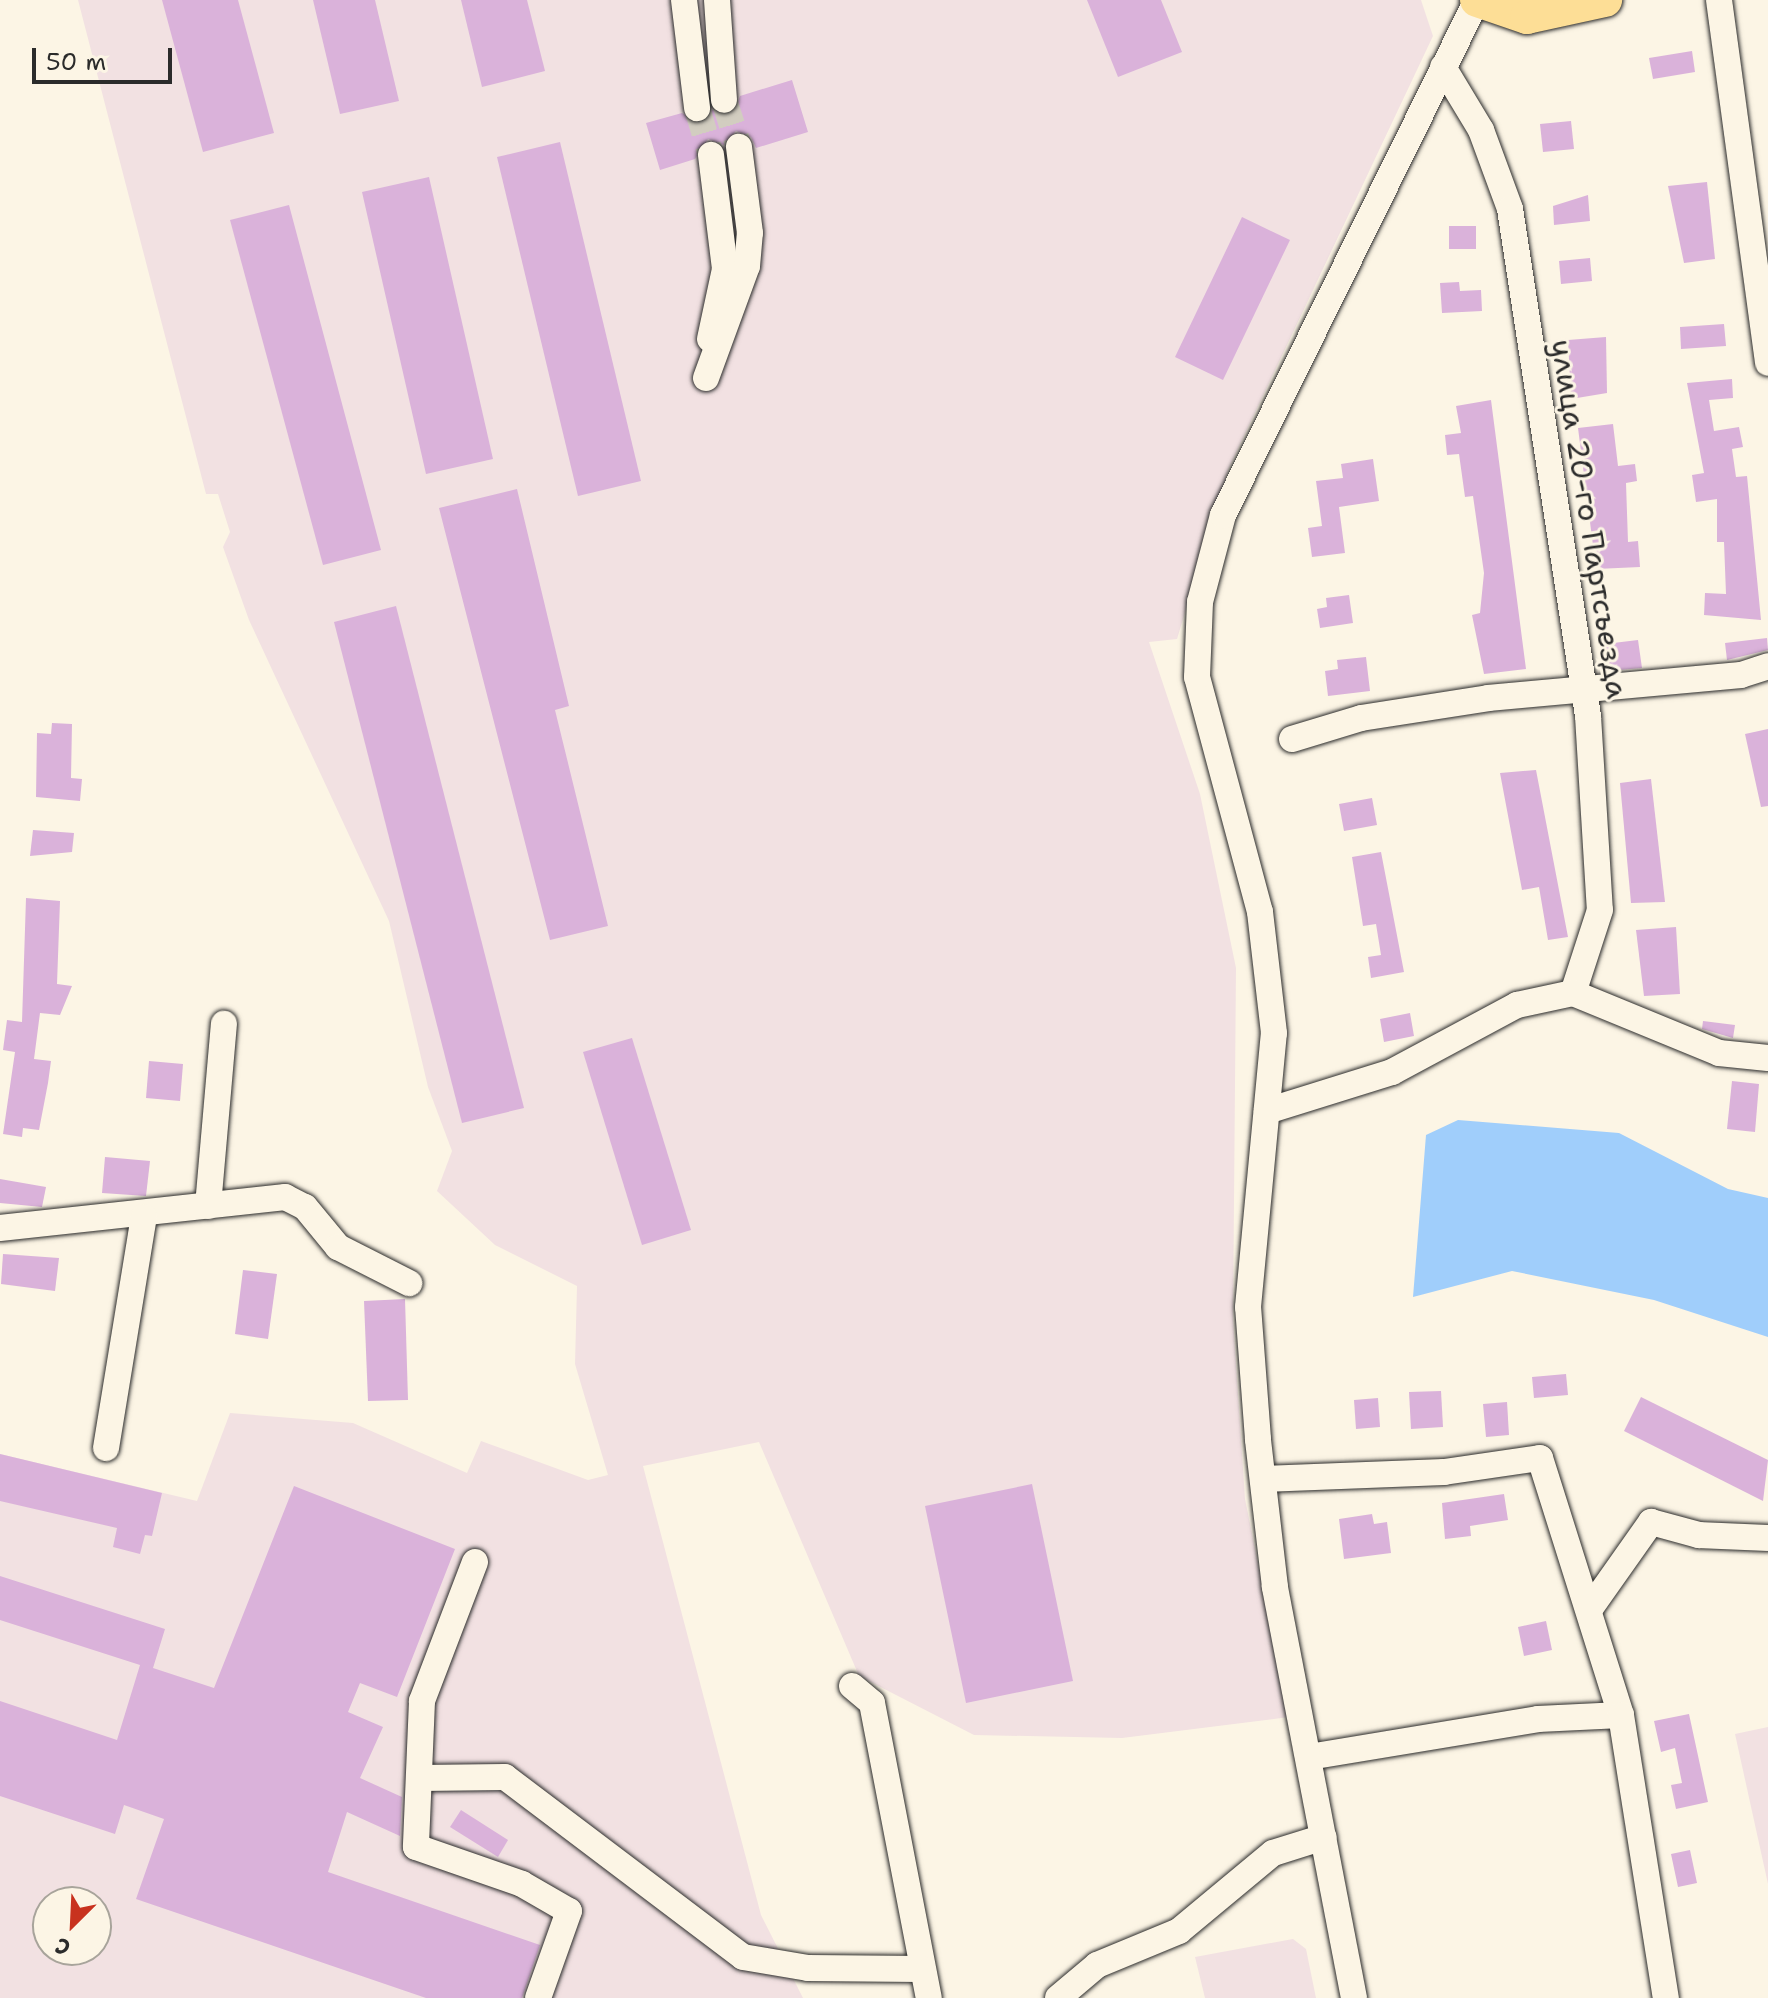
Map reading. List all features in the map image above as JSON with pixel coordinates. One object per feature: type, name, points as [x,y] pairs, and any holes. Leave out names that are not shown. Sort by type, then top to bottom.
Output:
[{"type":"main road","points":[[1477,0],[1512,14],[1552,17],[1605,0]]},
{"type":"street","points":[[684,0],[697,108]]},
{"type":"street","points":[[717,0],[724,100]]},
{"type":"street","points":[[1354,1998],[1309,1757],[1263,1479],[1248,1307],[1274,1033],[1260,912],[1197,677],[1200,602],[1223,515],[1477,0]]},
{"type":"street","points":[[1719,0],[1768,363]]},
{"type":"street","name":"улица 20-го Партсъезда","points":[[1443,67],[1481,130],[1510,209],[1583,692],[1600,910],[1573,993]]},
{"type":"street","points":[[711,155],[725,269],[706,378],[747,266],[739,147]]},
{"type":"street","points":[[1292,739],[1361,718],[1768,666]]},
{"type":"street","points":[[1267,1111],[1392,1072],[1517,1005],[1573,993],[1719,1053],[1768,1058]]},
{"type":"street","points":[[208,1206],[224,1024]]},
{"type":"street","points":[[0,1228],[144,1217],[275,1196],[305,1207],[338,1247],[409,1283]]},
{"type":"street","points":[[106,1448],[144,1217]]},
{"type":"street","points":[[1263,1479],[1444,1472],[1540,1458],[1621,1715],[1666,1998]]},
{"type":"street","points":[[1589,1610],[1651,1522],[1699,1535],[1768,1538]]},
{"type":"street","points":[[475,1562],[422,1701],[416,1847],[522,1884],[569,1911],[538,1998]]},
{"type":"street","points":[[852,1686],[872,1703],[929,1998]]},
{"type":"street","points":[[1309,1757],[1538,1719],[1621,1715]]},
{"type":"street","points":[[420,1778],[505,1777],[743,1957],[808,1968],[921,1969]]},
{"type":"street","points":[[1058,1998],[1097,1965],[1179,1931],[1273,1853],[1324,1837]]},
{"type":"shaded area","points":[[78,0],[1421,0],[1433,36],[1228,470],[1177,639],[1149,642],[1200,794],[1236,968],[1233,1319],[1245,1499],[1289,1717],[1122,1738],[974,1735],[859,1676],[759,1442],[643,1466],[761,1915],[803,1998],[0,1998],[0,1454],[197,1501],[230,1413],[353,1423],[467,1473],[481,1441],[588,1480],[608,1475],[575,1364],[577,1286],[495,1245],[437,1191],[452,1151],[428,1087],[389,921],[249,620],[223,547],[230,532],[218,494],[206,494]]},
{"type":"shaded area","points":[[1768,1727],[1768,1884],[1735,1734]]},
{"type":"shaded area","points":[[1293,1939],[1306,1949],[1316,1998],[1205,1998],[1195,1957]]},
{"type":"water","points":[[1458,1120],[1619,1133],[1728,1189],[1768,1198],[1768,1337],[1654,1300],[1512,1271],[1413,1297],[1426,1135]]},
{"type":"building","points":[[162,0],[238,0],[274,133],[203,152]]},
{"type":"building","points":[[313,0],[375,0],[399,101],[340,114]]},
{"type":"building","points":[[461,0],[527,0],[545,71],[482,87]]},
{"type":"building","points":[[1087,0],[1161,0],[1182,52],[1118,77]]},
{"type":"building","points":[[1692,51],[1695,72],[1653,79],[1649,58]]},
{"type":"building","points":[[792,80],[808,132],[756,148],[751,137],[736,131],[724,145],[708,139],[695,159],[660,170],[646,123],[682,113],[700,124],[712,110],[734,113],[740,96]]},
{"type":"building","points":[[1571,121],[1574,149],[1543,152],[1540,124]]},
{"type":"building","points":[[560,142],[641,481],[578,496],[497,157]]},
{"type":"building","points":[[429,177],[493,459],[426,474],[362,192]]},
{"type":"building","points":[[1707,182],[1715,259],[1684,263],[1668,186]]},
{"type":"building","points":[[1588,195],[1590,221],[1554,225],[1553,206]]},
{"type":"building","points":[[289,205],[381,550],[323,565],[230,220]]},
{"type":"building","points":[[1242,217],[1290,240],[1223,380],[1175,357]]},
{"type":"building","points":[[1449,226],[1476,226],[1476,249],[1449,249]]},
{"type":"building","points":[[1590,258],[1592,281],[1561,284],[1559,261]]},
{"type":"building","points":[[1459,282],[1460,291],[1481,290],[1482,311],[1442,313],[1440,283]]},
{"type":"building","points":[[1724,324],[1726,346],[1681,349],[1680,327]]},
{"type":"building","points":[[1606,337],[1607,393],[1571,399],[1568,340]]},
{"type":"building","points":[[1732,379],[1733,398],[1709,400],[1714,431],[1739,427],[1743,447],[1732,449],[1736,477],[1747,476],[1761,620],[1704,615],[1705,593],[1726,594],[1724,542],[1717,542],[1717,499],[1696,502],[1692,475],[1704,473],[1687,383]]},
{"type":"building","points":[[1491,400],[1526,669],[1484,674],[1472,615],[1480,613],[1484,573],[1473,496],[1465,497],[1459,454],[1447,455],[1445,435],[1461,433],[1456,406]]},
{"type":"building","points":[[1613,424],[1618,466],[1635,464],[1637,481],[1626,483],[1628,542],[1638,541],[1640,567],[1596,569],[1578,428]]},
{"type":"building","points":[[1373,459],[1379,501],[1339,507],[1345,553],[1312,557],[1308,528],[1322,526],[1316,481],[1343,478],[1341,464]]},
{"type":"building","points":[[517,489],[569,706],[555,710],[608,926],[550,940],[439,508]]},
{"type":"building","points":[[1349,595],[1353,623],[1320,628],[1317,609],[1327,607],[1326,598]]},
{"type":"building","points":[[396,606],[524,1108],[462,1123],[334,622]]},
{"type":"building","points":[[1767,638],[1768,650],[1727,660],[1725,643]]},
{"type":"building","points":[[1638,640],[1642,668],[1608,671],[1605,644]]},
{"type":"building","points":[[1366,657],[1370,691],[1328,696],[1325,671],[1338,669],[1337,660]]},
{"type":"building","points":[[52,723],[72,724],[71,778],[82,779],[80,801],[36,797],[37,733],[51,734]]},
{"type":"building","points":[[1768,729],[1768,806],[1761,807],[1745,734]]},
{"type":"building","points":[[1536,770],[1568,937],[1548,940],[1539,887],[1522,890],[1500,773]]},
{"type":"building","points":[[1651,779],[1665,902],[1631,903],[1620,783]]},
{"type":"building","points":[[1372,798],[1377,825],[1344,831],[1339,804]]},
{"type":"building","points":[[33,830],[74,833],[72,852],[30,856]]},
{"type":"building","points":[[1381,852],[1404,972],[1371,978],[1368,957],[1381,955],[1376,924],[1363,926],[1352,857]]},
{"type":"building","points":[[26,898],[60,901],[57,984],[72,986],[60,1015],[40,1013],[34,1059],[51,1061],[48,1083],[39,1130],[23,1128],[22,1137],[3,1134],[15,1052],[3,1050],[7,1020],[22,1022]]},
{"type":"building","points":[[1676,927],[1680,994],[1644,996],[1636,930]]},
{"type":"building","points":[[1410,1013],[1414,1036],[1384,1042],[1380,1019]]},
{"type":"building","points":[[1703,1021],[1735,1025],[1733,1038],[1702,1029]]},
{"type":"building","points":[[632,1038],[691,1230],[642,1245],[583,1052]]},
{"type":"building","points":[[149,1061],[183,1064],[180,1101],[146,1098]]},
{"type":"building","points":[[1732,1081],[1759,1084],[1755,1132],[1727,1129]]},
{"type":"building","points":[[105,1157],[150,1161],[146,1196],[102,1193]]},
{"type":"building","points":[[0,1179],[46,1187],[42,1207],[0,1203]]},
{"type":"building","points":[[3,1254],[59,1258],[55,1291],[1,1284]]},
{"type":"building","points":[[243,1270],[277,1274],[268,1339],[235,1334]]},
{"type":"building","points":[[405,1299],[408,1400],[368,1401],[364,1301]]},
{"type":"building","points":[[1566,1374],[1568,1395],[1534,1398],[1532,1377]]},
{"type":"building","points":[[1441,1391],[1443,1427],[1411,1429],[1409,1392]]},
{"type":"building","points":[[1641,1397],[1768,1460],[1763,1501],[1624,1431]]},
{"type":"building","points":[[1378,1398],[1380,1427],[1356,1429],[1354,1400]]},
{"type":"building","points":[[1507,1402],[1509,1435],[1486,1437],[1483,1404]]},
{"type":"building","points":[[0,1454],[162,1493],[152,1536],[145,1535],[140,1554],[113,1547],[117,1528],[0,1501]]},
{"type":"building","points":[[1032,1484],[1073,1681],[966,1703],[925,1506]]},
{"type":"building","points":[[294,1486],[455,1549],[397,1697],[360,1683],[348,1712],[383,1727],[360,1778],[402,1797],[400,1836],[347,1812],[328,1872],[540,1945],[522,1998],[426,1998],[136,1899],[164,1819],[124,1805],[115,1834],[0,1796],[0,1701],[117,1740],[140,1665],[0,1620],[0,1576],[165,1629],[153,1668],[214,1688]]},
{"type":"building","points":[[1504,1494],[1508,1520],[1470,1526],[1471,1536],[1445,1539],[1442,1503]]},
{"type":"building","points":[[1372,1514],[1374,1524],[1387,1522],[1391,1553],[1344,1559],[1339,1519]]},
{"type":"building","points":[[1546,1621],[1552,1650],[1524,1656],[1518,1627]]},
{"type":"building","points":[[1689,1714],[1708,1802],[1676,1809],[1671,1785],[1682,1783],[1675,1748],[1661,1752],[1654,1721]]},
{"type":"building","points":[[461,1810],[508,1840],[498,1857],[450,1827]]},
{"type":"building","points":[[1690,1850],[1697,1883],[1678,1887],[1671,1854]]},
{"type":"tunnel","points":[[724,100],[739,147]]},
{"type":"tunnel","points":[[697,108],[711,155]]}]
